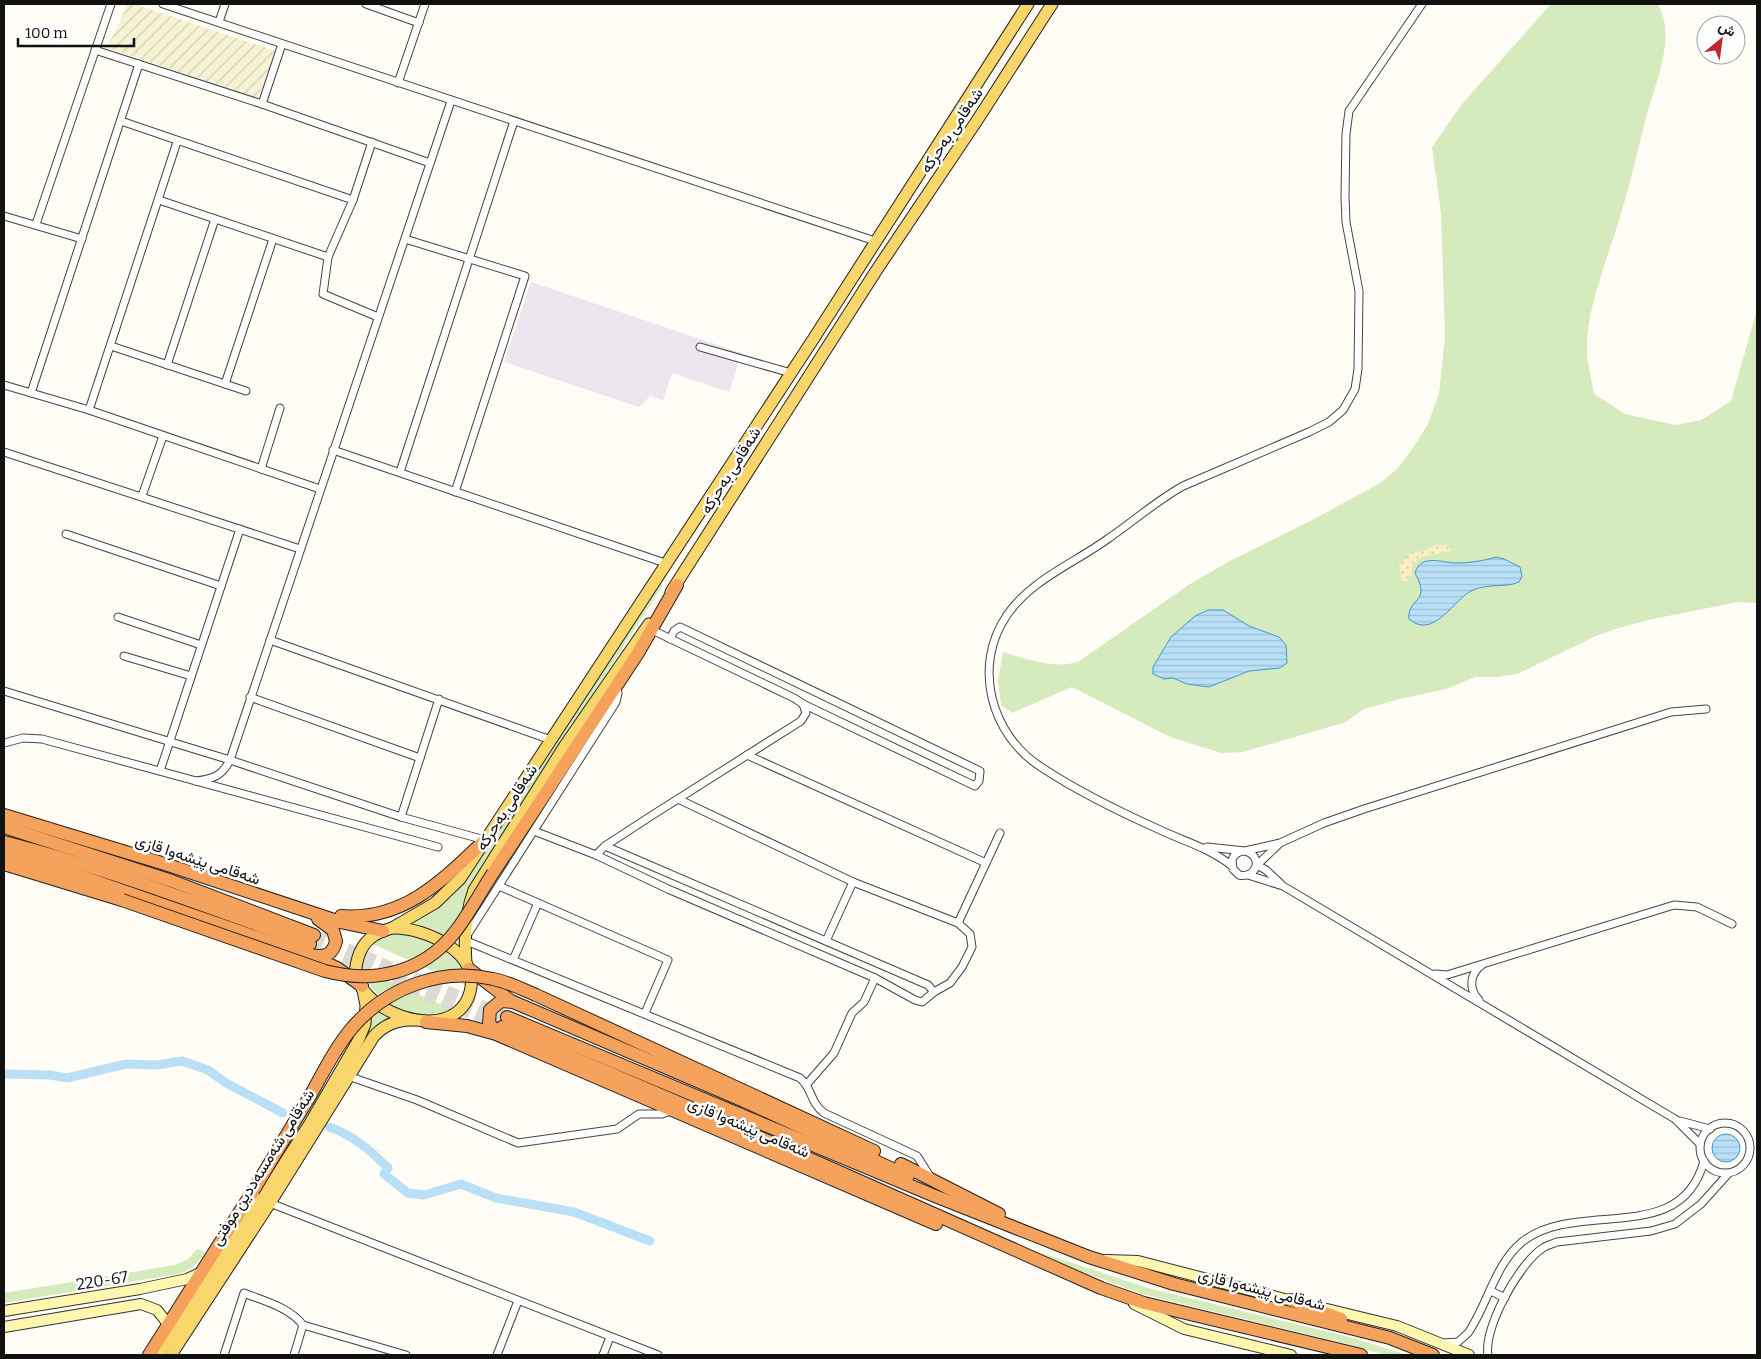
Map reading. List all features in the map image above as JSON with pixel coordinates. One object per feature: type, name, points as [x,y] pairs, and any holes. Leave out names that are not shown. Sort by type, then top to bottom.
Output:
[{"type":"highway","points":[[4,864],[122,900],[324,971],[348,977],[371,978],[408,968],[437,950],[457,930],[652,630],[677,585]]},
{"type":"highway","name":"شەقامی پێشەوا قازی","points":[[5,818],[165,864],[340,922],[388,930]]},
{"type":"highway","name":"شەقامی پێشەوا قازی","points":[[5,818],[172,881],[310,944],[337,968],[362,986]]},
{"type":"highway","points":[[276,902],[338,916],[368,916],[392,910],[414,901],[433,888],[485,840]]},
{"type":"highway","name":"شەقامی پێشەوا قازی","points":[[4,842],[43,852],[168,893],[310,944]]},
{"type":"highway","name":"شەقامی پێشەوا قازی","points":[[4,853],[310,944]]},
{"type":"highway","points":[[296,908],[329,926],[335,935],[335,946],[328,954],[323,956],[310,944]]},
{"type":"highway","name":"شەقامی پێشەوا قازی","points":[[467,966],[499,994],[518,1004],[744,1101],[1087,1256]]},
{"type":"highway","points":[[148,1355],[203,1272],[339,1046],[357,1023],[378,1004],[398,992],[420,983],[458,975],[494,979],[536,995],[931,1178],[1008,1219]]},
{"type":"highway","points":[[509,1040],[491,1028],[488,1015],[492,1007],[498,1002],[506,1001],[518,1004]]},
{"type":"highway","name":"شەقامی پێشەوا قازی","points":[[421,1021],[466,1026],[509,1040],[671,1112],[899,1208],[1009,1253],[1058,1269]]},
{"type":"highway","name":"شەقامی پێشەوا قازی","points":[[1361,1355],[1144,1303],[1101,1288],[504,1022],[1087,1256],[1174,1284],[1272,1302],[1390,1338],[1433,1355]]},
{"type":"highway","points":[[1291,1300],[1390,1338]]},
{"type":"main road","name":"شەقامی بەحرکە","points":[[388,930],[435,903],[460,879],[791,373],[1028,4]]},
{"type":"main road","name":"شەقامی بەحرکە","points":[[467,966],[464,940],[468,907],[474,890],[569,740],[677,585],[876,271],[978,119],[1052,4]]},
{"type":"main road","name":"شەقامی پێشەوا قازی","points":[[388,930],[410,929],[429,935],[445,943],[467,966]]},
{"type":"main road","points":[[362,986],[356,974],[359,956],[369,938],[388,930]]},
{"type":"main road","points":[[421,1021],[444,1020],[462,1008],[471,987],[467,966]]},
{"type":"main road","name":"شەقامی پێشەوا قازی","points":[[362,986],[384,1008],[403,1017],[421,1021]]},
{"type":"main road","name":"شەقامی شەمسەددین موفتی","points":[[158,1355],[196,1302],[309,1125],[358,1041],[365,1024],[366,1005],[362,986]]},
{"type":"main road","name":"شەقامی شەمسەددین موفتی","points":[[171,1355],[270,1203],[374,1036],[381,1029],[403,1020],[421,1021]]},
{"type":"main road","name":"220-67","points":[[4,1311],[140,1289],[187,1279],[203,1272]]},
{"type":"main road","points":[[1101,1288],[1184,1329],[1292,1355]]},
{"type":"main road","points":[[140,1289],[145,1296],[141,1304]]},
{"type":"main road","points":[[1272,1302],[1291,1300],[1382,1322],[1469,1355]]},
{"type":"main road","name":"220-67","points":[[4,1327],[141,1304],[157,1310],[168,1324]]},
{"type":"street","points":[[36,224],[111,4]]},
{"type":"street","points":[[163,4],[875,241]]},
{"type":"street","points":[[219,22],[225,4]]},
{"type":"street","points":[[366,4],[418,23]]},
{"type":"street","points":[[398,83],[425,4]]},
{"type":"street","points":[[1283,886],[1236,873],[1232,866],[1202,846],[1143,822],[1057,777],[1027,758],[1010,739],[997,717],[988,675],[990,659],[996,637],[1007,616],[1022,598],[1044,580],[1109,538],[1166,496],[1183,486],[1309,432],[1328,422],[1349,401],[1358,370],[1360,319],[1359,291],[1346,222],[1346,134],[1349,111],[1422,4]]},
{"type":"street","points":[[262,104],[282,44]]},
{"type":"street","points":[[95,50],[262,104],[430,163]]},
{"type":"street","points":[[31,393],[139,64]]},
{"type":"street","points":[[196,781],[218,776],[230,760],[450,101]]},
{"type":"street","points":[[121,121],[178,142],[353,200]]},
{"type":"street","points":[[400,472],[514,121]]},
{"type":"street","points":[[89,410],[178,142]]},
{"type":"street","points":[[372,142],[353,200],[328,257],[323,294],[378,317]]},
{"type":"street","points":[[159,200],[328,257]]},
{"type":"street","points":[[4,216],[82,239]]},
{"type":"street","points":[[167,365],[215,219]]},
{"type":"street","points":[[225,384],[273,239]]},
{"type":"street","points":[[404,239],[525,276],[455,492]]},
{"type":"street","points":[[111,346],[246,391]]},
{"type":"street","points":[[700,347],[791,373]]},
{"type":"street","points":[[4,386],[89,410],[320,489]]},
{"type":"street","points":[[261,469],[280,408]]},
{"type":"street","points":[[142,496],[162,436]]},
{"type":"street","points":[[333,450],[665,563]]},
{"type":"street","points":[[4,452],[300,549]]},
{"type":"street","points":[[160,771],[240,529]]},
{"type":"street","points":[[66,534],[221,586]]},
{"type":"street","points":[[118,617],[201,645]]},
{"type":"street","points":[[652,630],[670,639],[803,704],[975,786],[979,781],[980,772],[680,627],[674,631],[670,639]]},
{"type":"street","points":[[270,640],[550,740]]},
{"type":"street","points":[[124,656],[191,676]]},
{"type":"street","points":[[616,686],[618,693],[616,702],[464,940],[800,1078],[808,1084],[810,1098],[824,1113],[917,1156],[931,1178]]},
{"type":"street","points":[[4,691],[230,760],[401,817],[485,840]]},
{"type":"street","points":[[250,698],[420,758]]},
{"type":"street","points":[[401,817],[439,699]]},
{"type":"street","points":[[596,855],[605,846],[801,721],[806,713],[803,704]]},
{"type":"street","points":[[1232,866],[1234,856],[1244,851],[1280,843],[1324,822],[1671,712],[1706,709]]},
{"type":"street","points":[[4,743],[24,738],[42,739],[438,847]]},
{"type":"street","points":[[747,755],[986,863]]},
{"type":"street","points":[[534,831],[596,855],[668,889],[875,978],[915,1000],[922,1002],[934,992],[950,983],[962,967],[972,947],[970,934],[958,922],[853,882],[678,799]]},
{"type":"street","points":[[958,922],[1000,833]]},
{"type":"street","points":[[1248,876],[1254,872],[1257,866],[1280,843]]},
{"type":"street","points":[[605,846],[928,985],[934,992]]},
{"type":"street","points":[[1202,846],[1244,851],[1255,857],[1257,866]]},
{"type":"street","points":[[1257,866],[1266,870],[1283,886],[1675,1119],[1700,1144]]},
{"type":"street","points":[[826,941],[853,882]]},
{"type":"street","points":[[499,886],[537,905],[668,960],[645,1013]]},
{"type":"street","points":[[513,960],[537,905]]},
{"type":"street","points":[[1422,969],[1440,975],[1447,974],[1674,905],[1697,907],[1732,924]]},
{"type":"street","points":[[1486,1007],[1475,996],[1472,982],[1477,969],[1487,962]]},
{"type":"street","points":[[808,1084],[834,1052],[852,1013],[864,1002],[875,978]]},
{"type":"street","points":[[348,1076],[417,1100],[518,1143],[617,1130],[638,1114],[671,1112]]},
{"type":"street","points":[[1675,1119],[1710,1129]]},
{"type":"street","points":[[1488,1355],[1488,1340],[1505,1298],[1521,1270],[1543,1248],[1557,1242],[1664,1228],[1692,1212],[1728,1174],[1742,1167],[1748,1160],[1750,1143],[1747,1135],[1733,1124],[1724,1123],[1710,1129],[1703,1136],[1700,1151],[1704,1161],[1713,1170],[1728,1174]]},
{"type":"street","points":[[1433,1340],[1448,1343],[1462,1340],[1474,1324],[1513,1252],[1522,1243],[1550,1228],[1664,1210],[1686,1196],[1692,1189],[1704,1161]]},
{"type":"street","points":[[270,1203],[658,1355]]},
{"type":"street","points":[[1491,1291],[1505,1298]]},
{"type":"street","points":[[224,1355],[244,1293],[286,1310],[296,1316],[303,1325],[389,1353],[406,1355]]},
{"type":"street","points":[[497,1355],[518,1300]]},
{"type":"street","points":[[294,1355],[303,1325]]},
{"type":"street","points":[[604,1355],[610,1336]]},
{"type":"shaded area","points":[[128,4],[134,4],[276,51],[258,98],[107,48]]},
{"type":"shaded area","points":[[531,282],[742,353],[729,392],[672,373],[663,401],[650,396],[639,407],[504,362]]},
{"type":"green space","points":[[1551,4],[1658,4],[1663,17],[1665,46],[1659,76],[1646,118],[1627,195],[1591,312],[1587,341],[1589,368],[1594,394],[1625,414],[1675,425],[1701,420],[1731,401],[1757,310],[1757,603],[1738,602],[1622,627],[1598,635],[1517,674],[1497,677],[1476,677],[1446,689],[1364,709],[1346,722],[1243,752],[1221,753],[1170,737],[1072,687],[1012,713],[1001,705],[998,680],[1003,652],[1050,664],[1078,662],[1190,584],[1230,561],[1316,518],[1380,483],[1396,470],[1428,424],[1439,393],[1445,337],[1441,213],[1432,147],[1462,104]]},
{"type":"green space","points":[[658,583],[663,585],[471,884],[461,912],[462,946],[437,931],[409,924],[452,897],[468,877]]},
{"type":"green space","points":[[403,933],[428,940],[453,954],[464,967],[468,986],[372,944],[379,937]]},
{"type":"green space","points":[[363,969],[453,1010],[441,1015],[427,1017],[413,1015],[387,1002],[376,992],[368,981]]},
{"type":"green space","points":[[369,1003],[392,1018],[366,1039],[369,1029]]},
{"type":"green space","points":[[197,1249],[205,1252],[200,1260],[194,1266],[178,1274],[4,1303],[4,1293],[175,1265],[188,1259]]},
{"type":"green space","points":[[1039,1252],[1148,1288],[1357,1339],[1407,1355],[1384,1355],[1355,1346],[1142,1294],[1070,1267]]},
{"type":"sand","points":[[1435,545],[1448,545],[1452,550],[1426,556],[1416,561],[1412,566],[1412,575],[1408,576],[1407,581],[1402,582],[1399,565],[1412,552],[1424,551]]},
{"type":"water","points":[[1496,557],[1520,567],[1522,576],[1519,582],[1473,590],[1466,594],[1444,615],[1427,625],[1418,624],[1409,619],[1411,607],[1420,595],[1420,583],[1415,573],[1422,563],[1432,560],[1466,563]]},
{"type":"water","points":[[1208,610],[1223,610],[1249,626],[1279,637],[1286,645],[1287,663],[1280,668],[1249,671],[1209,687],[1187,684],[1173,678],[1164,679],[1153,674],[1153,667],[1171,637],[1195,616]]},
{"type":"water","points":[[1726,1134],[1736,1138],[1740,1148],[1736,1158],[1726,1162],[1716,1158],[1712,1148],[1716,1138]]},
{"type":"waterway","points":[[4,1074],[50,1075],[67,1078],[126,1064],[157,1065],[182,1061],[208,1070],[226,1083],[283,1113]]},
{"type":"waterway","points":[[329,1127],[346,1134],[368,1149],[388,1168],[384,1174],[408,1193],[424,1195],[461,1184],[496,1198],[574,1212],[650,1241]]},
{"type":"tunnel","points":[[314,935],[507,1017]]},
{"type":"tunnel","points":[[310,944],[499,1025]]}]
